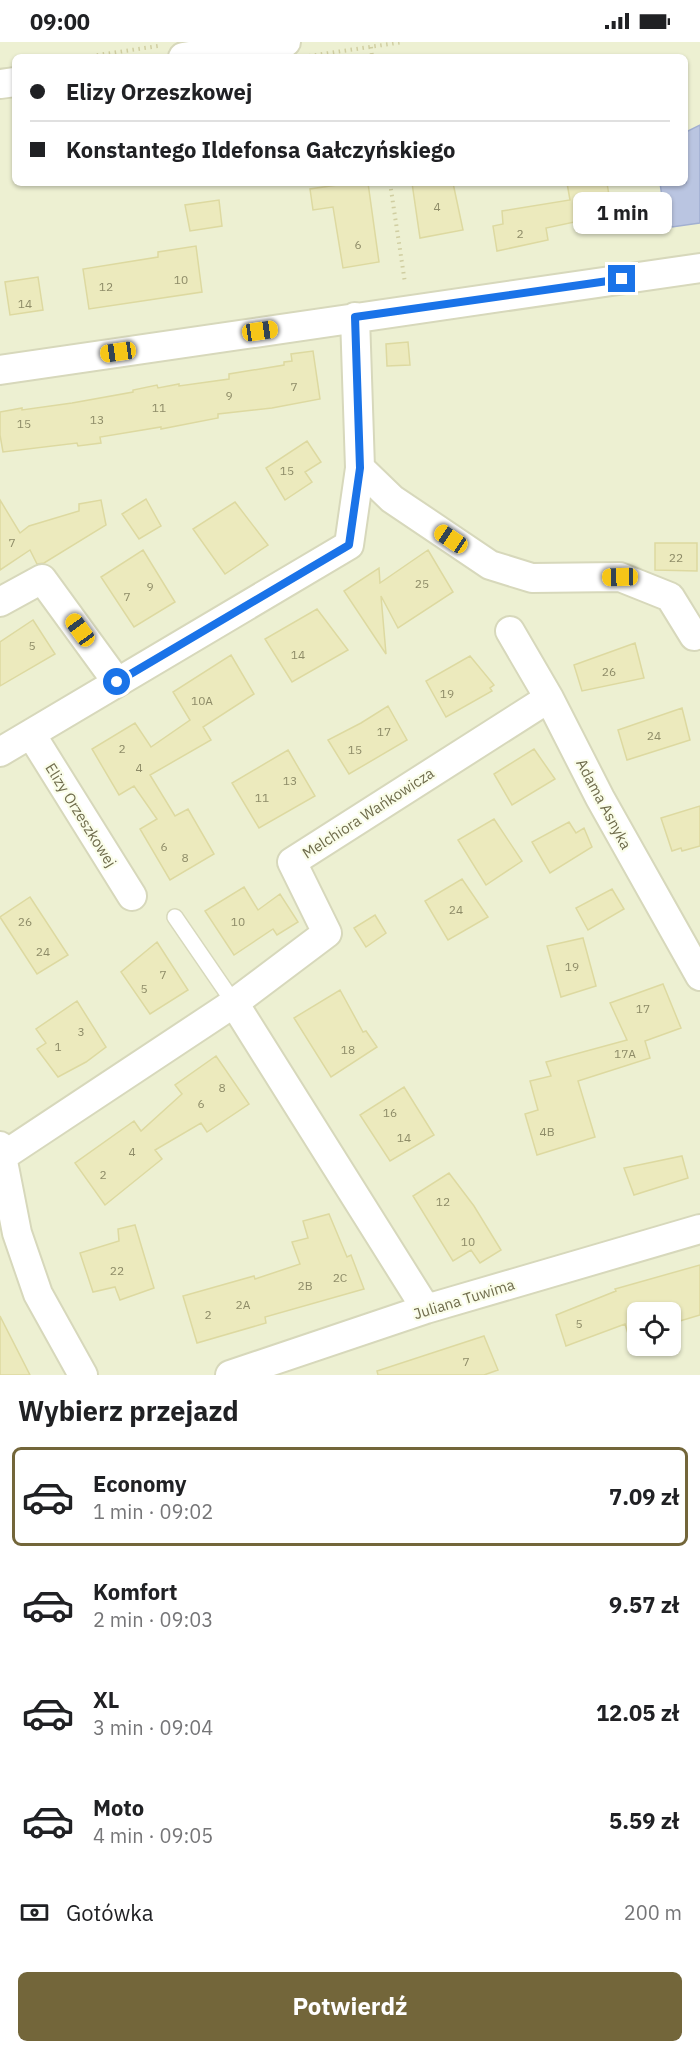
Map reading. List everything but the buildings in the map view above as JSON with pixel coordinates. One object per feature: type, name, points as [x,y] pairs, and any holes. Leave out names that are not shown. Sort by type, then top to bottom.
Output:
[{"type":"street","points":[[175,51],[286,42]]},
{"type":"street","points":[[0,370],[700,268]]},
{"type":"street","points":[[0,752],[349,545],[360,468],[355,317]]},
{"type":"street","points":[[360,468],[392,499],[490,565],[532,578],[620,577],[670,597],[694,636]]},
{"type":"street","points":[[0,602],[42,579],[117,682]]},
{"type":"street","name":"Adama Asnyka","points":[[510,631],[549,698],[600,798],[700,976]]},
{"type":"street","name":"Melchiora Wańkowicza","points":[[1,1151],[234,1003],[327,933],[292,862],[549,698]]},
{"type":"street","name":"Elizy Orzeszkowej","points":[[31,734],[132,896]]},
{"type":"street","points":[[234,1003],[426,1309]]},
{"type":"street","points":[[1,1151],[17,1233],[38,1294],[83,1375]]},
{"type":"street","name":"Juliana Tuwima","points":[[230,1375],[426,1309],[700,1229]]},
{"type":"lane","points":[[174,917],[234,1003]]},
{"type":"path","points":[[323,54],[403,42]]},
{"type":"path","points":[[371,47],[372,54]]},
{"type":"path","points":[[130,54],[175,51]]},
{"type":"path","points":[[390,186],[409,309]]},
{"type":"shaded area","points":[[0,42],[700,42],[700,1375],[0,1375]]},
{"type":"water","points":[[700,125],[700,223],[672,227],[664,210],[660,186],[688,186],[688,131]]},
{"type":"route","points":[[117,682],[349,545],[360,468],[355,317],[622,279]]}]
